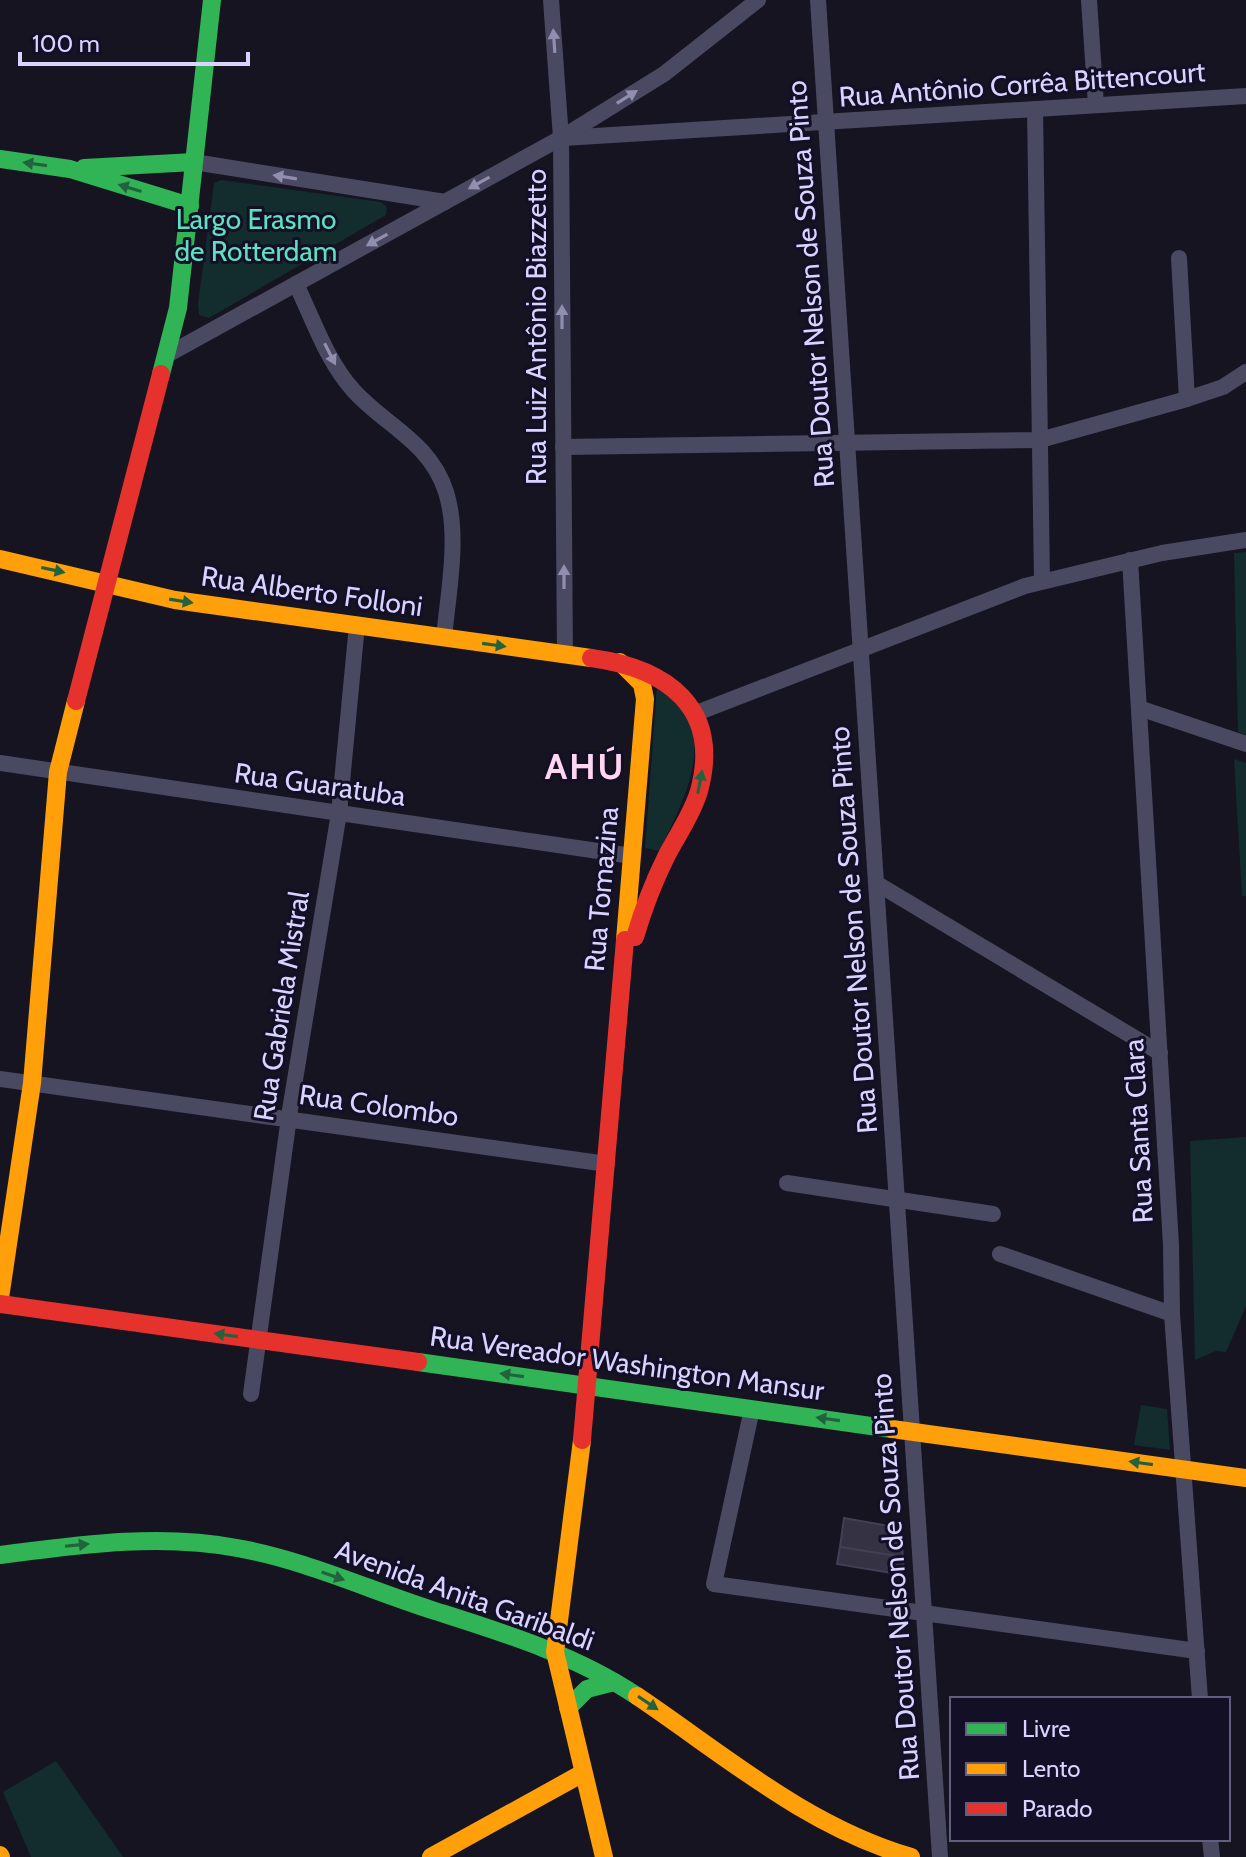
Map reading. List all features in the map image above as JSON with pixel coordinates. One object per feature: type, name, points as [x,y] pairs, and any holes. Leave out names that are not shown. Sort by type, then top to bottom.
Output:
[{"type":"main road","points":[[0,1301],[32,1083],[58,772],[178,308],[212,0]]},
{"type":"main road","points":[[0,159],[70,169],[190,206]]},
{"type":"main road","points":[[70,169],[194,162]]},
{"type":"main road","name":"Rua Alberto Folloni","points":[[0,559],[175,600],[620,662]]},
{"type":"main road","points":[[620,662],[660,674],[694,714]]},
{"type":"main road","name":"Rua Tomazina","points":[[555,1652],[589,1386],[645,699],[642,684],[620,662]]},
{"type":"main road","name":"Rua Tomazina","points":[[619,1009],[633,942],[668,853],[691,812],[702,774],[694,714]]},
{"type":"main road","points":[[632,856],[668,853]]},
{"type":"main road","name":"Rua Vereador Washington Mansur","points":[[0,1301],[1246,1478]]},
{"type":"main road","name":"Avenida Anita Garibaldi","points":[[0,1555],[142,1541],[240,1548],[298,1564],[555,1652],[614,1682],[826,1825],[867,1845],[911,1857]]},
{"type":"main road","points":[[555,1652],[604,1857]]},
{"type":"main road","points":[[568,1708],[587,1689],[614,1682]]},
{"type":"main road","points":[[431,1857],[583,1773]]},
{"type":"street","name":"Rua Luiz Antônio Biazzetto","points":[[551,0],[561,138],[565,655]]},
{"type":"street","points":[[167,355],[561,138],[664,74],[758,0]]},
{"type":"street","name":"Rua Doutor Nelson de Souza Pinto","points":[[818,0],[940,1857]]},
{"type":"street","points":[[1089,0],[1096,105]]},
{"type":"street","name":"Rua Antônio Corrêa Bittencourt","points":[[561,138],[1246,96]]},
{"type":"street","points":[[1035,109],[1042,581]]},
{"type":"street","points":[[194,162],[445,202]]},
{"type":"street","points":[[1179,258],[1187,399]]},
{"type":"street","points":[[296,284],[340,373],[369,406],[416,442],[438,472],[451,515],[444,638]]},
{"type":"street","points":[[563,447],[1040,440],[1187,399],[1223,387],[1246,372]]},
{"type":"street","points":[[694,714],[1042,581],[1130,560],[1246,540]]},
{"type":"street","name":"Rua Santa Clara","points":[[1130,560],[1160,1053],[1172,1314],[1200,1697]]},
{"type":"street","name":"Rua Gabriela Mistral","points":[[251,1394],[289,1119],[339,813],[357,625]]},
{"type":"street","points":[[1139,708],[1246,744]]},
{"type":"street","name":"Rua Guaratuba","points":[[0,763],[632,856]]},
{"type":"street","points":[[876,883],[1160,1053]]},
{"type":"street","name":"Rua Colombo","points":[[0,1079],[607,1164]]},
{"type":"street","points":[[787,1183],[993,1214]]},
{"type":"street","points":[[1000,1254],[1172,1314]]},
{"type":"street","points":[[752,1409],[714,1584],[1197,1651]]},
{"type":"green space","name":"Largo Erasmo de Rotterdam","points":[[221,180],[381,202],[387,207],[386,215],[209,318],[199,315],[198,304],[214,183]]},
{"type":"green space","points":[[1246,552],[1246,735],[1238,732],[1234,553]]},
{"type":"green space","points":[[657,685],[680,706],[690,723],[694,741],[690,779],[660,851],[645,848]]},
{"type":"green space","points":[[1234,759],[1246,763],[1246,896],[1242,896]]},
{"type":"green space","points":[[1246,1137],[1246,1306],[1226,1352],[1216,1351],[1195,1360],[1190,1141]]},
{"type":"green space","points":[[1141,1405],[1167,1409],[1170,1450],[1134,1445]]},
{"type":"green space","points":[[56,1761],[123,1857],[31,1857],[3,1792]]},
{"type":"building","points":[[844,1518],[900,1528],[903,1557],[840,1547]]},
{"type":"building","points":[[840,1547],[903,1557],[904,1575],[837,1564]]},
{"type":"traffic: fast","points":[[161,374],[178,308],[212,0]]},
{"type":"traffic: fast","points":[[0,159],[70,169],[190,206]]},
{"type":"traffic: fast","points":[[84,168],[194,162]]},
{"type":"traffic: fast","points":[[418,1362],[892,1429]]},
{"type":"traffic: fast","points":[[0,1555],[89,1544],[148,1541],[208,1544],[262,1553],[539,1646],[614,1681],[637,1696]]},
{"type":"traffic: fast","points":[[568,1708],[587,1689],[614,1682]]},
{"type":"traffic: slow","points":[[0,559],[175,600],[591,658]]},
{"type":"traffic: slow","points":[[620,662],[642,684],[645,699],[625,940]]},
{"type":"traffic: slow","points":[[0,1298],[32,1083],[58,772],[76,701]]},
{"type":"traffic: slow","points":[[892,1429],[1246,1478]]},
{"type":"traffic: slow","points":[[582,1440],[555,1652],[604,1857]]},
{"type":"traffic: slow","points":[[637,1696],[802,1808],[873,1844],[911,1857]]},
{"type":"traffic: slow","points":[[431,1857],[583,1773]]},
{"type":"traffic: jam","points":[[76,701],[161,374]]},
{"type":"traffic: jam","points":[[591,658],[643,671],[664,682],[682,697],[695,715],[702,736],[704,762],[699,791],[657,877],[635,937]]},
{"type":"traffic: jam","points":[[582,1440],[625,940]]},
{"type":"traffic: jam","points":[[0,1304],[418,1362]]},
{"type":"district","name":"AHÚ","points":[[585,766]]}]
